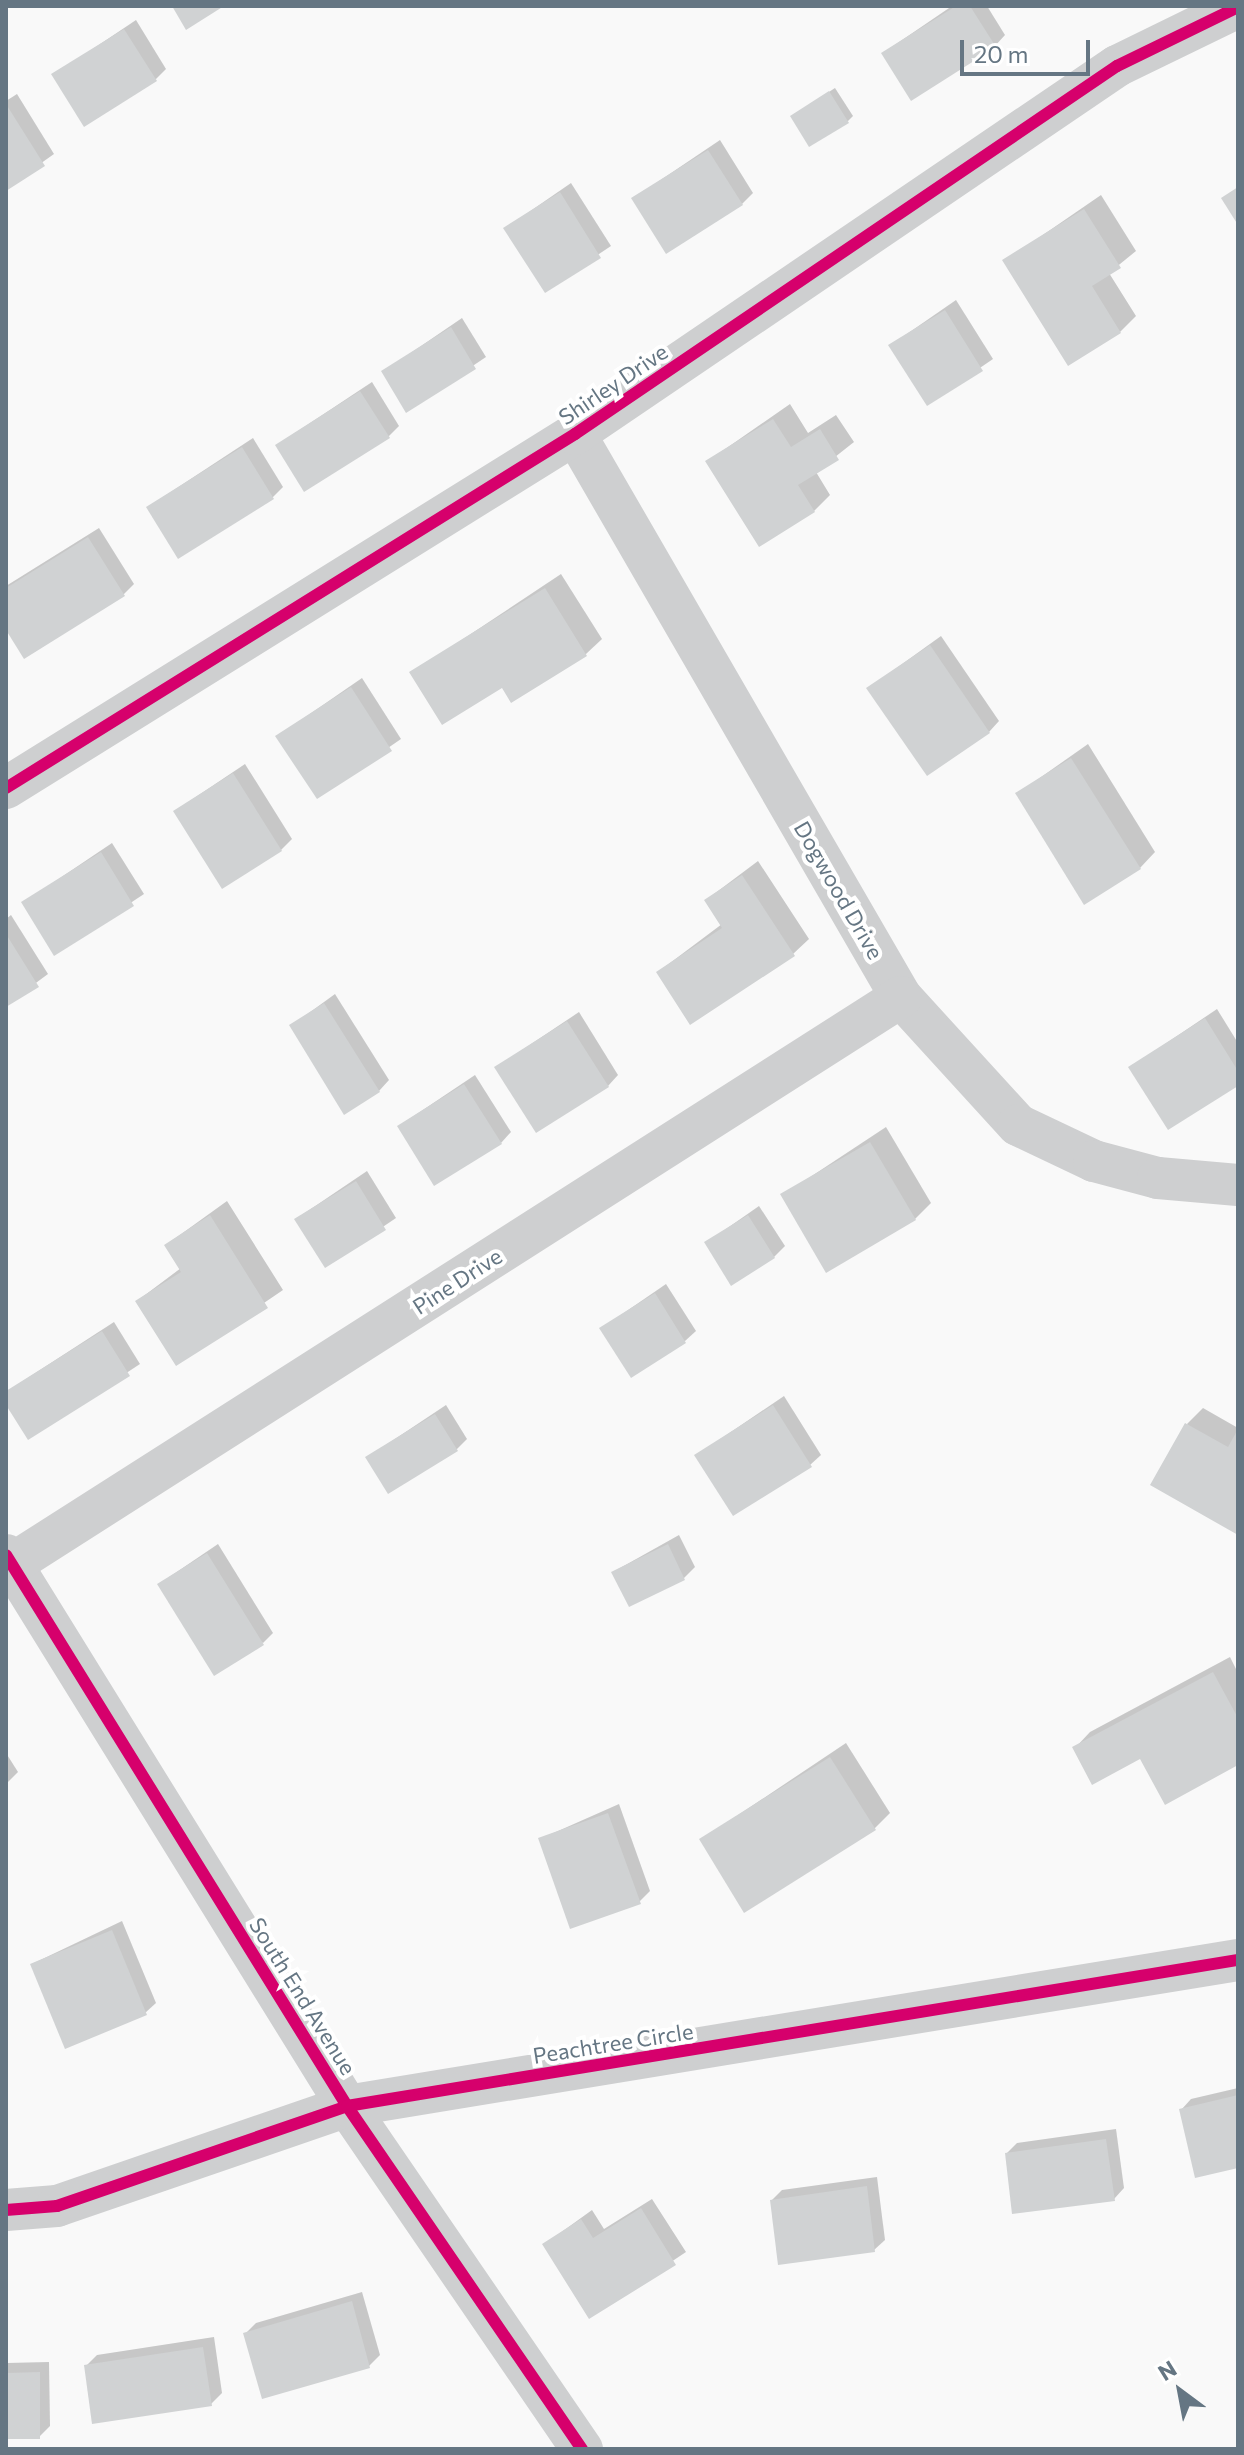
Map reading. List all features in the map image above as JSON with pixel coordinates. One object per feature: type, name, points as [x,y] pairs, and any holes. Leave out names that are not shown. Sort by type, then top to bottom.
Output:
[{"type":"street","name":"Shirley Drive","points":[[6,788],[575,434],[1117,66],[1238,7]]},
{"type":"street","name":"Dogwood Drive","points":[[575,434],[901,997],[1018,1125],[1145,1175],[1238,1185]]},
{"type":"street","name":"Pine Drive","points":[[9,1560],[901,997]]},
{"type":"street","name":"South End Avenue","points":[[9,1560],[347,2106],[582,2449]]},
{"type":"street","name":"Peachtree Circle","points":[[6,2210],[57,2206],[347,2106],[1238,1960]]},
{"type":"building","points":[[172,6],[224,6],[186,30]]},
{"type":"building","points":[[956,6],[970,6],[996,47],[911,101],[881,53]]},
{"type":"building","points":[[124,29],[157,81],[84,127],[51,74]]},
{"type":"building","points":[[829,91],[849,123],[809,147],[790,116]]},
{"type":"building","points":[[6,104],[45,166],[6,191]]},
{"type":"building","points":[[708,150],[743,205],[666,254],[631,198]]},
{"type":"building","points":[[1238,187],[1238,225],[1221,198]]},
{"type":"building","points":[[560,192],[601,258],[545,293],[503,228]]},
{"type":"building","points":[[1084,209],[1121,268],[1092,286],[1121,333],[1068,366],[1002,260]]},
{"type":"building","points":[[945,310],[983,371],[927,406],[888,345]]},
{"type":"building","points":[[451,327],[476,369],[406,413],[381,371]]},
{"type":"building","points":[[360,391],[390,438],[304,492],[275,445]]},
{"type":"building","points":[[773,419],[791,447],[820,429],[839,460],[798,485],[815,512],[759,547],[705,461]]},
{"type":"building","points":[[242,447],[274,499],[178,559],[146,507]]},
{"type":"building","points":[[88,537],[125,596],[24,659],[6,630],[6,588]]},
{"type":"building","points":[[545,588],[587,656],[511,703],[502,688],[442,725],[409,672]]},
{"type":"building","points":[[930,645],[990,733],[927,776],[866,688]]},
{"type":"building","points":[[351,687],[392,751],[317,799],[275,736]]},
{"type":"building","points":[[1071,758],[1141,869],[1084,905],[1015,793]]},
{"type":"building","points":[[233,773],[282,851],[222,889],[173,811]]},
{"type":"building","points":[[101,852],[134,906],[54,956],[21,902]]},
{"type":"building","points":[[742,875],[795,956],[690,1025],[656,972],[722,928],[704,900]]},
{"type":"building","points":[[6,934],[39,987],[6,1007]]},
{"type":"building","points":[[324,1003],[380,1092],[344,1115],[289,1025]]},
{"type":"building","points":[[1205,1018],[1238,1071],[1238,1086],[1168,1130],[1128,1067]]},
{"type":"building","points":[[567,1021],[609,1087],[536,1133],[494,1067]]},
{"type":"building","points":[[464,1084],[502,1144],[434,1186],[397,1126]]},
{"type":"building","points":[[870,1142],[916,1220],[826,1273],[780,1194]]},
{"type":"building","points":[[356,1181],[386,1230],[325,1268],[294,1219]]},
{"type":"building","points":[[210,1215],[268,1308],[176,1366],[135,1301],[181,1272],[164,1245]]},
{"type":"building","points":[[748,1215],[775,1258],[731,1286],[704,1242]]},
{"type":"building","points":[[655,1293],[686,1343],[631,1378],[599,1328]]},
{"type":"building","points":[[102,1331],[130,1376],[28,1440],[6,1405],[6,1391]]},
{"type":"building","points":[[773,1405],[812,1467],[733,1516],[694,1455]]},
{"type":"building","points":[[435,1414],[458,1451],[388,1494],[365,1457]]},
{"type":"building","points":[[1185,1423],[1228,1447],[1238,1429],[1238,1535],[1150,1485]]},
{"type":"building","points":[[668,1544],[685,1580],[629,1607],[611,1572]]},
{"type":"building","points":[[207,1553],[264,1645],[214,1676],[157,1584]]},
{"type":"building","points":[[1213,1672],[1238,1718],[1238,1765],[1165,1805],[1140,1759],[1092,1785],[1072,1747]]},
{"type":"building","points":[[830,1757],[876,1830],[744,1913],[699,1839]]},
{"type":"building","points":[[608,1813],[641,1904],[570,1929],[538,1838]]},
{"type":"building","points":[[112,1930],[147,2015],[65,2049],[30,1964]]},
{"type":"building","points":[[1238,2095],[1238,2168],[1195,2178],[1179,2109]]},
{"type":"building","points":[[1106,2139],[1115,2201],[1012,2214],[1005,2153]]},
{"type":"building","points":[[867,2186],[875,2252],[778,2265],[770,2200]]},
{"type":"building","points":[[641,2208],[676,2265],[589,2319],[542,2244],[581,2219],[593,2238]]},
{"type":"building","points":[[352,2301],[370,2368],[262,2399],[243,2333]]},
{"type":"building","points":[[203,2347],[212,2406],[92,2424],[84,2365]]},
{"type":"building","points":[[40,2372],[40,2439],[6,2439],[6,2373]]},
{"type":"cycle path","points":[[6,788],[575,434],[1117,66],[1238,7]]},
{"type":"cycle path","points":[[6,1555],[347,2106],[582,2449]]},
{"type":"cycle path","points":[[6,2210],[57,2206],[347,2106],[1238,1960]]}]
